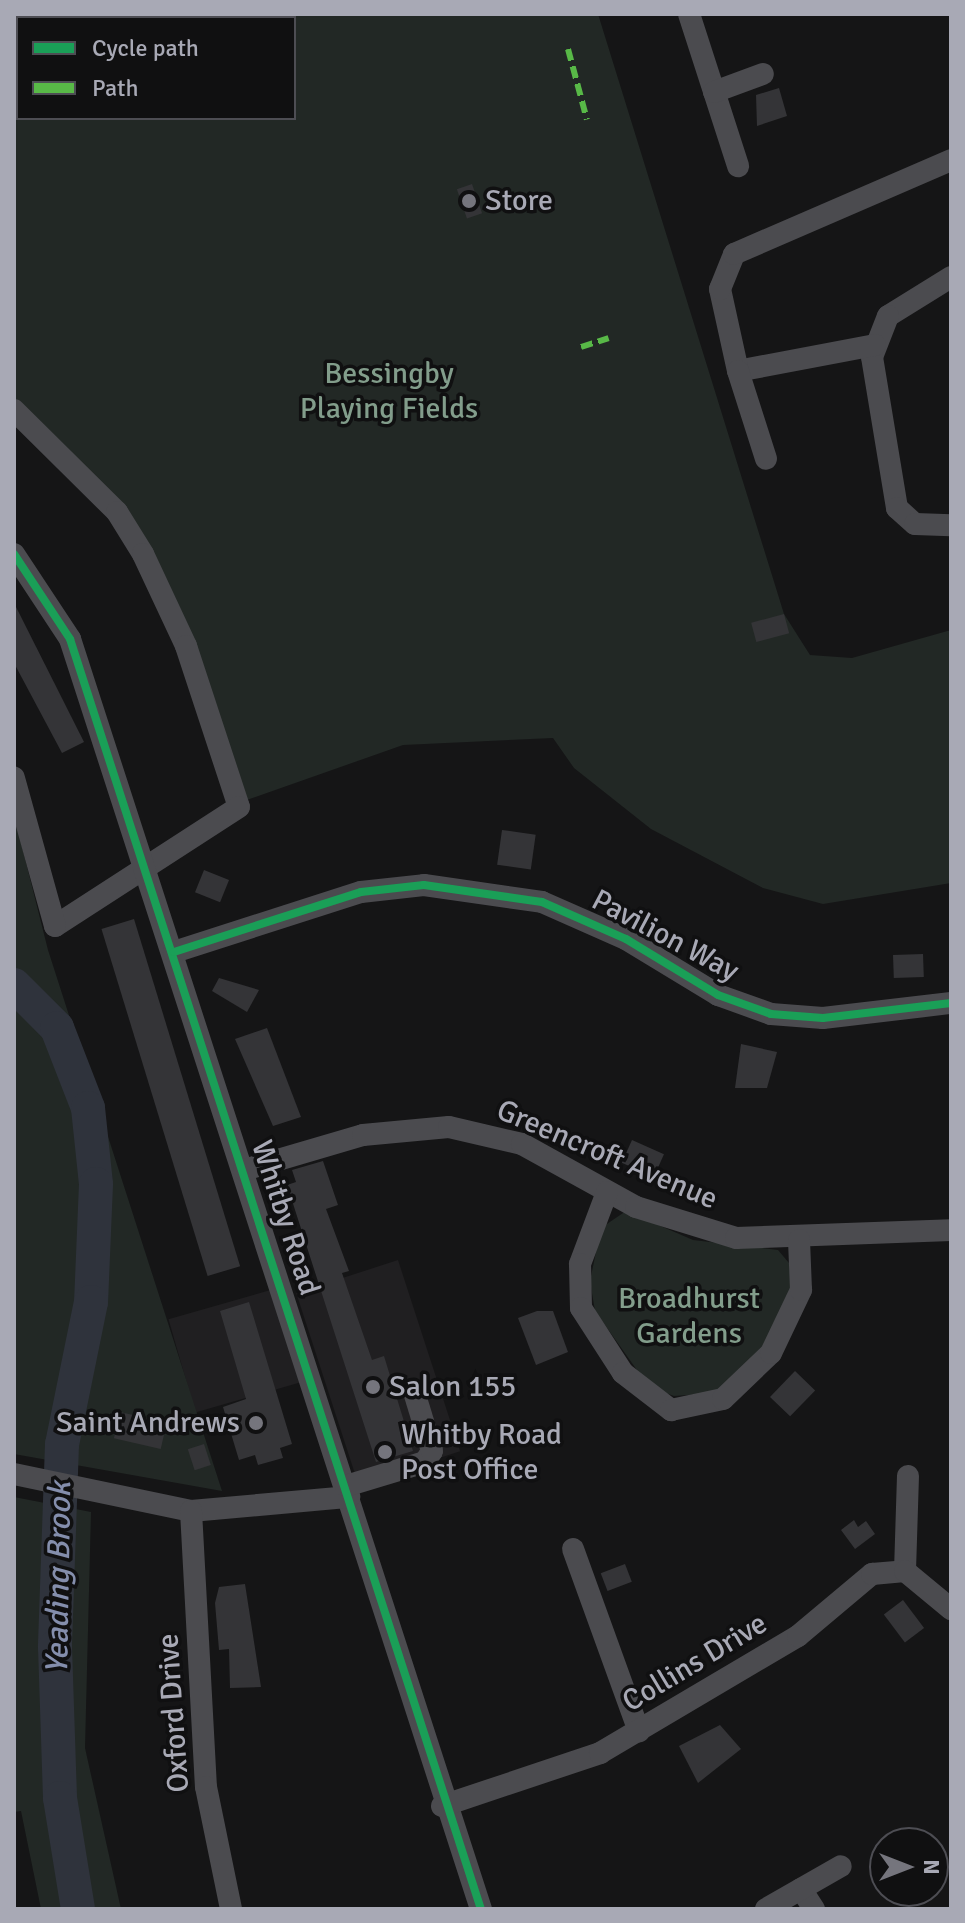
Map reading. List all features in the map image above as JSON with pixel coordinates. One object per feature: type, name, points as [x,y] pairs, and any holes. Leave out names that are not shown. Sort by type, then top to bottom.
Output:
[{"type":"street","points":[[689,14],[738,166]]},
{"type":"street","points":[[714,92],[763,74]]},
{"type":"street","points":[[766,459],[738,371],[720,289],[734,254],[951,160]]},
{"type":"street","points":[[951,277],[903,302],[875,345],[872,379],[893,495],[915,524],[951,525]]},
{"type":"street","points":[[738,371],[875,345]]},
{"type":"street","points":[[14,410],[117,512],[143,554],[186,646],[239,807],[147,871],[55,926],[14,778]]},
{"type":"street","name":"Whitby Road","points":[[14,554],[70,639],[348,1491],[442,1806],[481,1909]]},
{"type":"street","name":"Pavilion Way","points":[[174,952],[361,892],[424,885],[554,907],[626,939],[718,995],[771,1014],[823,1018],[951,1003]]},
{"type":"street","name":"Greencroft Avenue","points":[[244,1170],[363,1135],[449,1127],[522,1144],[607,1192],[704,1231],[799,1240],[951,1230]]},
{"type":"street","points":[[607,1192],[580,1264],[581,1308],[623,1373],[671,1410],[723,1399],[771,1353],[801,1290],[799,1240]]},
{"type":"street","points":[[14,1474],[49,1478],[191,1511],[348,1491],[425,1462],[432,1451],[415,1395]]},
{"type":"street","points":[[908,1476],[905,1571],[951,1609]]},
{"type":"street","name":"Oxford Drive","points":[[191,1511],[206,1787],[231,1909]]},
{"type":"street","points":[[573,1549],[639,1731]]},
{"type":"street","name":"Collins Drive","points":[[442,1806],[600,1753],[798,1636],[872,1574],[905,1571]]},
{"type":"street","points":[[766,1909],[841,1866]]},
{"type":"street","points":[[801,1889],[814,1909]]},
{"type":"shaded area","points":[[398,1260],[460,1451],[358,1484],[296,1293]]},
{"type":"shaded area","points":[[281,1287],[308,1380],[195,1412],[169,1319]]},
{"type":"green space","name":"Bessingby Playing Fields","points":[[598,14],[784,614],[810,655],[852,658],[951,630],[951,883],[823,904],[763,888],[651,829],[574,768],[553,738],[403,745],[244,801],[148,554],[14,402],[14,66],[16,120],[296,120],[296,16],[96,16]]},
{"type":"green space","points":[[14,815],[48,950],[222,1491],[14,1454]]},
{"type":"green space","name":"Broadhurst Gardens","points":[[626,1211],[693,1240],[778,1250],[789,1263],[792,1292],[764,1346],[717,1393],[674,1396],[649,1387],[595,1311],[590,1281],[601,1228]]},
{"type":"green space","points":[[14,1497],[91,1512],[85,1748],[121,1909],[41,1909],[21,1811],[14,1812]]},
{"type":"building","points":[[779,88],[787,116],[757,126],[756,95]]},
{"type":"building","name":"Store","points":[[472,184],[482,213],[467,219],[457,189]]},
{"type":"building","points":[[14,603],[84,742],[62,753],[14,663]]},
{"type":"building","points":[[784,614],[789,633],[756,642],[751,623]]},
{"type":"building","points":[[502,830],[536,835],[531,869],[497,865]]},
{"type":"building","points":[[204,870],[229,880],[220,902],[195,892]]},
{"type":"building","points":[[134,919],[240,1266],[208,1276],[101,929]]},
{"type":"building","points":[[923,954],[924,977],[894,978],[893,955]]},
{"type":"building","points":[[219,978],[259,990],[247,1012],[212,991]]},
{"type":"building","points":[[267,1028],[301,1117],[273,1126],[235,1039]]},
{"type":"building","points":[[741,1044],[777,1052],[767,1088],[735,1088]]},
{"type":"building","points":[[632,1140],[664,1154],[654,1177],[622,1163]]},
{"type":"building","points":[[323,1161],[338,1205],[326,1209],[349,1271],[342,1273],[372,1360],[384,1356],[413,1451],[376,1462],[287,1185],[296,1182],[292,1170]]},
{"type":"building","points":[[249,1302],[292,1444],[280,1448],[283,1458],[258,1465],[255,1455],[239,1460],[223,1407],[246,1399],[220,1311]]},
{"type":"building","points":[[537,1311],[553,1311],[568,1352],[536,1365],[518,1318]]},
{"type":"building","points":[[795,1371],[815,1390],[790,1416],[770,1397]]},
{"type":"building","points":[[120,1412],[167,1423],[161,1449],[114,1438]]},
{"type":"building","points":[[204,1444],[211,1465],[195,1470],[188,1449]]},
{"type":"building","points":[[854,1520],[858,1527],[866,1521],[875,1534],[855,1549],[841,1530]]},
{"type":"building","points":[[625,1564],[632,1582],[608,1591],[601,1573]]},
{"type":"building","points":[[245,1584],[261,1687],[230,1688],[229,1649],[219,1650],[215,1603],[219,1587]]},
{"type":"building","points":[[903,1600],[924,1628],[905,1642],[884,1614]]},
{"type":"building","points":[[720,1725],[741,1749],[698,1783],[679,1746]]},
{"type":"waterway","name":"Yeading Brook","points":[[14,985],[57,1028],[88,1108],[96,1184],[91,1302],[62,1444],[55,1647],[60,1798],[78,1909]]},
{"type":"marked path","points":[[568,49],[587,120]]},
{"type":"marked path","points":[[581,347],[609,338]]},
{"type":"cycle path","points":[[14,554],[70,639],[481,1909]]},
{"type":"cycle path","points":[[174,952],[361,892],[424,885],[542,902],[626,939],[718,995],[771,1014],[823,1018],[951,1003]]},
{"type":"place","name":"Store","points":[[469,201]]},
{"type":"place","name":"Salon 155","points":[[373,1387]]},
{"type":"place","name":"Saint Andrews","points":[[256,1423]]},
{"type":"place","name":"Whitby Road Post Office","points":[[385,1452]]}]
